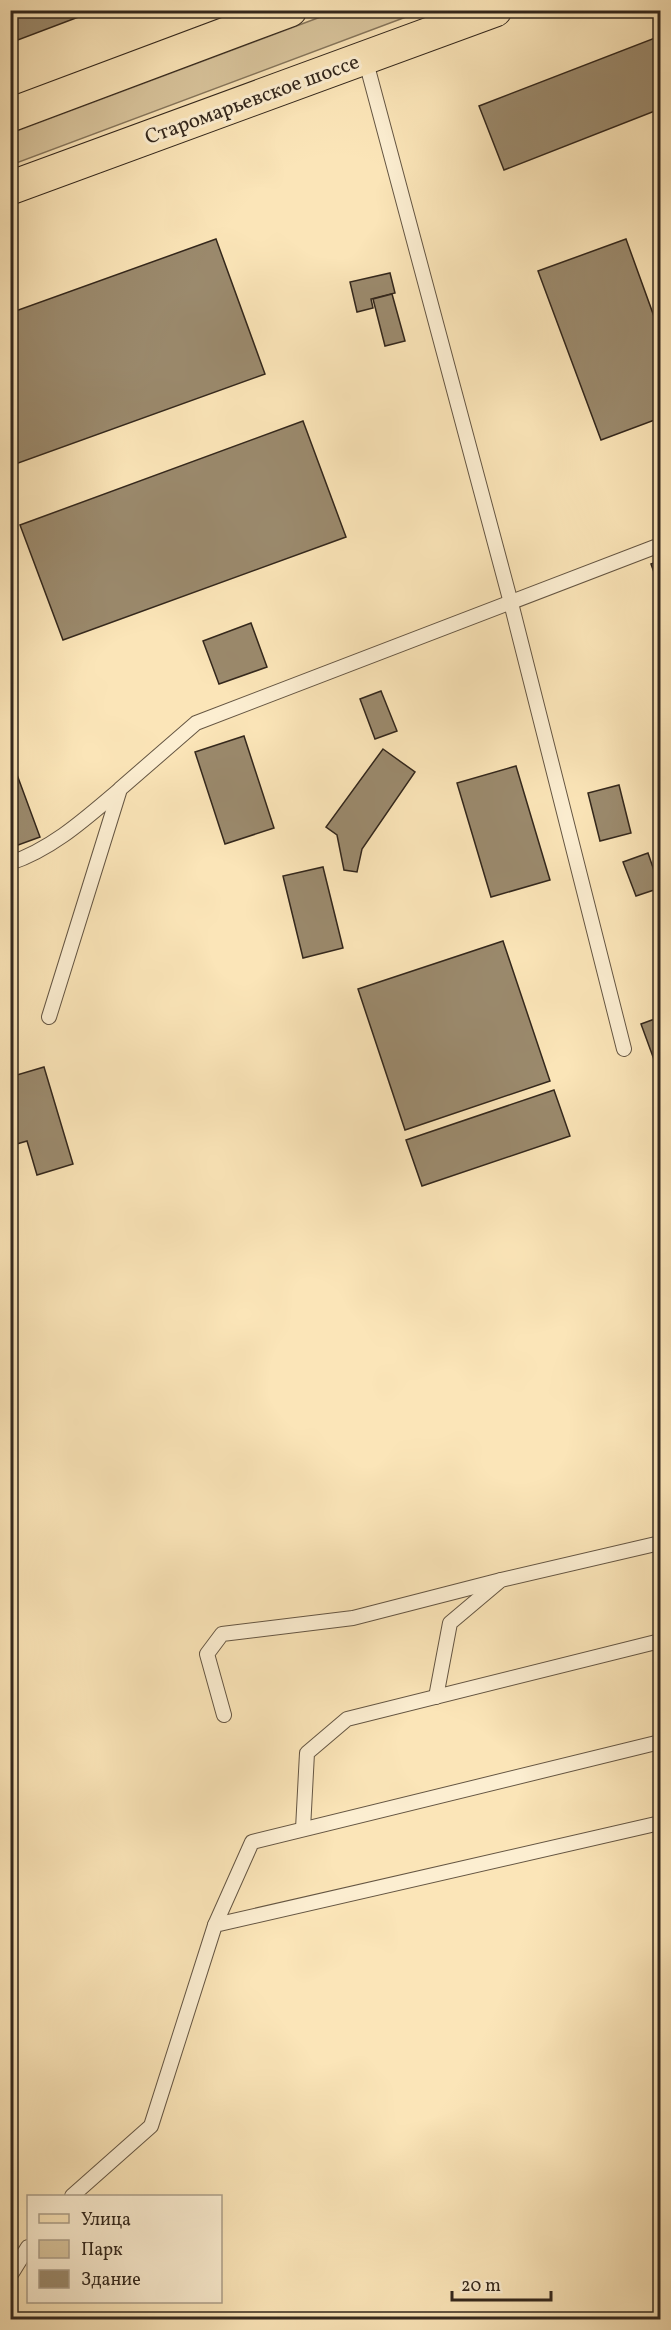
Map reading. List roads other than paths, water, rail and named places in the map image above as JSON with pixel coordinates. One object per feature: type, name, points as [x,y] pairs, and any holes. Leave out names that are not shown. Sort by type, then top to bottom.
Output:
[{"type":"main road","points":[[10,115],[290,10]]},
{"type":"main road","name":"Старомарьевское шоссе","points":[[10,188],[495,10]]},
{"type":"lane","points":[[365,58],[511,603],[624,1049]]},
{"type":"lane","points":[[10,863],[28,857],[76,828],[196,723],[660,545]]},
{"type":"lane","points":[[49,1017],[120,789]]},
{"type":"lane","points":[[224,1715],[207,1654],[222,1634],[353,1618],[660,1543]]},
{"type":"lane","points":[[436,1697],[450,1623],[501,1580]]},
{"type":"lane","points":[[303,1829],[307,1753],[347,1719],[660,1641]]},
{"type":"lane","points":[[73,2195],[151,2126],[215,1925],[252,1842],[660,1742]]},
{"type":"lane","points":[[215,1925],[660,1823]]},
{"type":"lane","points":[[10,2276],[27,2249]]}]
